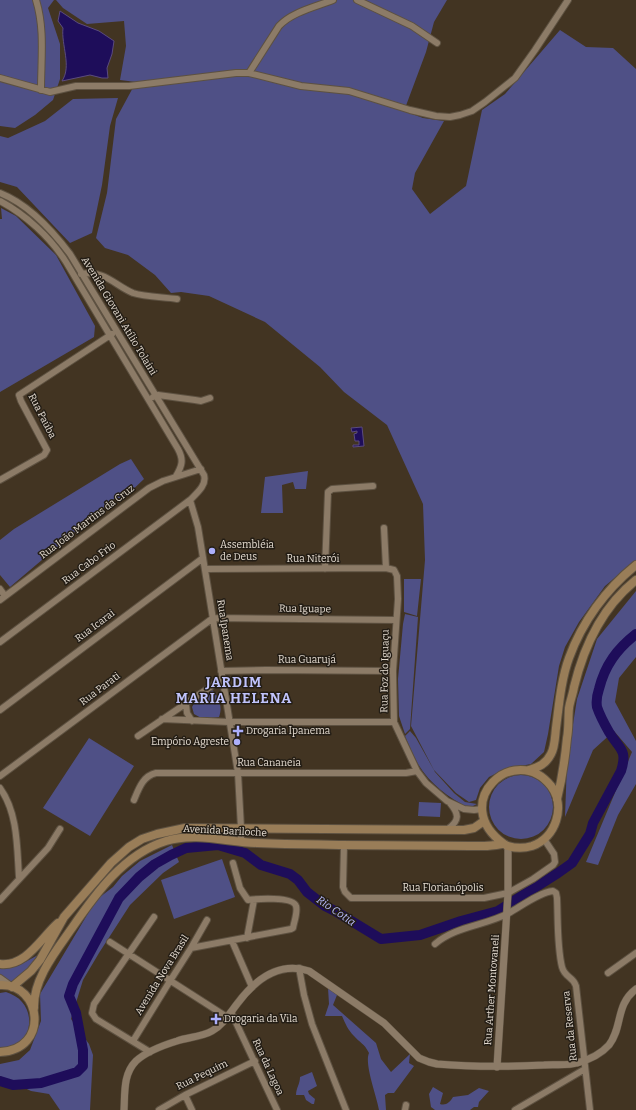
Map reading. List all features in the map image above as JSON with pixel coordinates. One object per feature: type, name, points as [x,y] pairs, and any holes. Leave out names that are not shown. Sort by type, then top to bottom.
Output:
[{"type":"main road","points":[[529,770],[539,774],[553,789],[557,799],[558,816],[555,825],[544,839],[533,845],[520,848],[506,845],[490,832],[484,821],[482,809],[483,799],[487,790],[500,776],[509,772],[529,770],[539,767],[551,753],[561,690],[568,659],[591,614],[609,591],[636,565]]},
{"type":"main road","points":[[557,799],[562,780],[570,706],[584,654],[592,635],[602,618],[618,598],[636,580]]},
{"type":"main road","name":"Avenida Bariloche","points":[[12,986],[26,977],[40,960],[64,917],[111,863],[129,847],[142,839],[157,834],[186,828],[470,829],[484,821]]},
{"type":"main road","name":"Avenida Bariloche","points":[[0,1052],[8,1052],[16,1049],[28,1039],[35,1024],[33,998],[38,983],[65,938],[93,898],[124,865],[134,857],[154,846],[180,838],[204,838],[241,842],[344,845],[506,845]]},
{"type":"main road","points":[[0,964],[13,964],[22,959],[64,917]]},
{"type":"main road","points":[[0,985],[12,986],[21,991],[29,999],[34,1008]]},
{"type":"street","points":[[36,0],[41,19],[41,90]]},
{"type":"street","points":[[249,73],[283,22],[308,9],[333,0]]},
{"type":"street","points":[[358,0],[412,26],[437,42]]},
{"type":"street","points":[[0,78],[50,92],[86,86],[129,86],[236,73],[249,73],[301,86],[350,91],[410,110],[436,116],[460,115],[472,111],[515,78],[568,0]]},
{"type":"street","name":"Avenida Giovani Atílio Tolaini","points":[[0,193],[18,202],[48,229],[66,249],[202,472]]},
{"type":"street","name":"Avenida Giovani Atílio Tolaini","points":[[0,201],[26,219],[52,241],[58,249],[149,399],[182,457],[181,468],[176,476]]},
{"type":"street","points":[[81,274],[90,272],[103,275],[133,293],[177,299]]},
{"type":"street","points":[[110,335],[117,332]]},
{"type":"street","name":"Rua Paúba","points":[[0,480],[44,455],[47,450],[21,402],[19,395],[110,335]]},
{"type":"street","points":[[149,399],[158,395],[195,400],[205,400],[210,398]]},
{"type":"street","name":"Rua João Martins da Cruz","points":[[3,598],[150,488],[176,476],[192,472],[202,472]]},
{"type":"street","points":[[190,500],[202,487],[204,482],[202,472]]},
{"type":"street","points":[[325,569],[327,496],[330,490],[373,486]]},
{"type":"street","name":"Rua Ipanema","points":[[190,500],[198,527],[238,773],[241,842]]},
{"type":"street","name":"Rua Cabo Frio","points":[[0,642],[190,500]]},
{"type":"street","points":[[384,528],[386,568]]},
{"type":"street","name":"Rua Icarai","points":[[0,710],[203,558]]},
{"type":"street","name":"Rua Niterói","points":[[205,569],[391,568],[396,573]]},
{"type":"street","name":"Rua Foz do Iguaçu","points":[[396,573],[398,600],[393,671],[394,722],[417,772],[426,783],[448,800],[464,809],[482,809]]},
{"type":"street","points":[[0,589],[3,598]]},
{"type":"street","name":"Rua Iguape","points":[[213,618],[396,620]]},
{"type":"street","name":"Rua Parati","points":[[0,776],[213,618]]},
{"type":"street","name":"Rua Guarujá","points":[[221,671],[393,671]]},
{"type":"street","points":[[138,736],[222,679]]},
{"type":"street","points":[[186,704],[187,713],[192,721]]},
{"type":"street","points":[[162,720],[229,722],[394,722]]},
{"type":"street","name":"Rua Cananeia","points":[[134,800],[145,779],[150,775],[164,773],[400,774],[417,772]]},
{"type":"street","points":[[0,788],[5,795],[15,828],[19,878]]},
{"type":"street","name":"Rua Foz do Iguaçu","points":[[448,800],[457,816],[456,822],[448,829]]},
{"type":"street","points":[[0,900],[48,848],[60,829]]},
{"type":"street","name":"Rua Florianópolis","points":[[344,845],[343,887],[345,892],[351,898],[484,898],[508,893],[533,879],[555,862],[554,854],[544,839]]},
{"type":"street","name":"Rua Arther Montovaneli","points":[[497,1067],[508,901],[506,845]]},
{"type":"street","points":[[191,948],[291,929],[296,907],[294,902],[278,899],[248,900],[240,888],[233,863]]},
{"type":"street","name":"Rua da Reserva","points":[[507,913],[545,893],[556,893],[560,958],[563,971],[574,980],[576,986],[590,1110]]},
{"type":"street","points":[[246,938],[254,900]]},
{"type":"street","points":[[435,944],[461,930],[507,913]]},
{"type":"street","points":[[150,1052],[96,1019],[92,1013],[92,1009],[154,917]]},
{"type":"street","name":"Avenida Nova Brasil","points":[[133,1041],[207,920]]},
{"type":"street","points":[[232,941],[252,987]]},
{"type":"street","points":[[110,942],[170,981],[229,1015]]},
{"type":"street","points":[[608,974],[636,954]]},
{"type":"street","points":[[124,1110],[126,1080],[136,1061],[150,1052],[177,1041],[214,1030],[261,978],[268,974],[286,969],[299,968],[309,971],[384,1023],[419,1058],[437,1064],[497,1067],[575,1063],[584,1060],[599,1053],[610,1044],[621,1007],[636,989]]},
{"type":"street","points":[[299,968],[304,995],[312,1024],[346,1110]]},
{"type":"street","points":[[0,978],[12,986]]},
{"type":"street","name":"Rua da Lagoa","points":[[229,1015],[255,1061],[277,1110]]},
{"type":"street","name":"Rua Pequim","points":[[159,1110],[185,1095],[255,1061]]},
{"type":"street","points":[[515,1110],[585,1069]]},
{"type":"street","points":[[185,1095],[192,1110]]},
{"type":"shaded area","points":[[0,0],[54,0],[48,8],[60,44],[60,79],[53,100],[35,115],[15,128],[0,126]]},
{"type":"shaded area","points":[[56,0],[447,0],[434,22],[426,52],[404,111],[423,118],[444,121],[415,173],[412,189],[430,214],[466,186],[482,110],[505,94],[560,30],[586,47],[613,48],[636,69],[636,560],[605,586],[579,622],[565,647],[559,666],[544,752],[531,764],[505,769],[489,777],[480,788],[476,800],[469,802],[456,793],[434,770],[411,726],[425,560],[423,504],[387,425],[344,392],[320,367],[265,322],[209,296],[181,292],[171,293],[155,275],[128,255],[105,248],[96,238],[107,193],[116,119],[136,82],[120,80],[126,46],[124,21],[87,24],[63,8]]},
{"type":"shaded area","points":[[60,11],[78,23],[99,31],[114,41],[112,54],[107,68],[108,78],[90,75],[62,81],[65,75],[66,62],[63,28],[58,21]]},
{"type":"shaded area","points":[[118,98],[110,126],[102,185],[92,233],[70,243],[17,187],[0,182],[0,136],[8,138],[45,121],[73,99]]},
{"type":"shaded area","points":[[1,208],[16,216],[56,255],[95,326],[94,337],[0,392],[0,219],[2,219]]},
{"type":"shaded area","points":[[362,427],[364,446],[353,447],[353,445],[359,445],[359,441],[355,441],[354,434],[357,433],[357,431],[352,432],[351,428]]},
{"type":"shaded area","points":[[131,459],[144,479],[125,497],[114,499],[10,587],[0,575],[0,540],[14,529],[120,464]]},
{"type":"shaded area","points":[[308,471],[306,489],[295,489],[293,482],[282,485],[283,513],[261,513],[265,477]]},
{"type":"shaded area","points":[[404,579],[421,579],[417,616],[404,612]]},
{"type":"shaded area","points":[[636,591],[636,657],[619,678],[615,702],[636,741],[636,784],[618,815],[598,865],[586,862],[632,752],[614,731],[593,750],[565,817],[567,762],[577,699],[597,639]]},
{"type":"shaded area","points":[[405,614],[418,617],[410,729],[405,734],[399,716],[398,679]]},
{"type":"shaded area","points":[[211,689],[220,702],[221,709],[219,717],[203,719],[194,714],[192,707],[196,700]]},
{"type":"shaded area","points":[[410,731],[416,738],[435,772],[454,793],[465,802],[477,804],[469,808],[440,790],[428,778],[418,764],[405,736]]},
{"type":"shaded area","points":[[89,738],[134,766],[90,836],[43,808]]},
{"type":"shaded area","points":[[515,775],[527,775],[544,784],[551,795],[553,807],[551,819],[544,830],[527,839],[515,839],[503,834],[494,825],[489,813],[489,801],[494,789],[503,780]]},
{"type":"shaded area","points":[[419,802],[441,803],[440,817],[418,816]]},
{"type":"shaded area","points":[[172,845],[179,862],[163,873],[130,905],[83,980],[71,1019],[89,1044],[93,1055],[90,1110],[60,1110],[49,1094],[31,1091],[0,1076],[0,1064],[19,1060],[30,1050],[41,1021],[40,994],[96,900],[113,887],[122,876],[140,861]]},
{"type":"shaded area","points":[[222,859],[235,897],[174,919],[161,880]]},
{"type":"shaded area","points":[[38,955],[20,979],[10,982],[0,974],[0,969],[18,966]]},
{"type":"shaded area","points":[[328,988],[337,995],[333,1005],[376,1043],[381,1059],[391,1072],[410,1054],[409,1063],[414,1066],[394,1093],[388,1093],[385,1095],[386,1110],[379,1110],[369,1072],[369,1053],[364,1045],[350,1031],[342,1016],[325,1016],[329,1004]]},
{"type":"shaded area","points":[[6,992],[19,999],[26,1007],[29,1027],[24,1039],[19,1044],[13,1047],[0,1049],[0,993]]},
{"type":"shaded area","points":[[312,1072],[317,1086],[308,1091],[309,1094],[315,1099],[314,1104],[306,1100],[304,1095],[296,1095],[300,1077]]},
{"type":"shaded area","points":[[433,1087],[443,1093],[440,1104],[448,1103],[453,1097],[468,1095],[479,1088],[489,1091],[479,1102],[478,1107],[474,1107],[470,1110],[435,1110],[431,1107],[429,1094]]},
{"type":"waterway","name":"Rio Cotia","points":[[0,1081],[13,1085],[41,1083],[77,1072],[83,1066],[83,1050],[76,1013],[69,996],[73,984],[119,898],[139,877],[155,864],[186,848],[218,845],[245,853],[261,865],[290,874],[298,880],[307,892],[325,906],[381,939],[420,935],[461,921],[498,911],[558,873],[572,863],[590,834],[593,823],[621,771],[623,764],[623,753],[601,717],[597,707],[597,698],[608,665],[623,646],[636,634]]},
{"type":"place","name":"Assembléia de Deus","points":[[212,551]]},
{"type":"place","name":"Drogaria Ipanema","points":[[238,731]]},
{"type":"place","name":"Empório Agreste","points":[[237,742]]},
{"type":"place","name":"Drogaria da Vila","points":[[216,1019]]},
{"type":"district","name":"JARDIM MARIA HELENA","points":[[234,690]]}]
